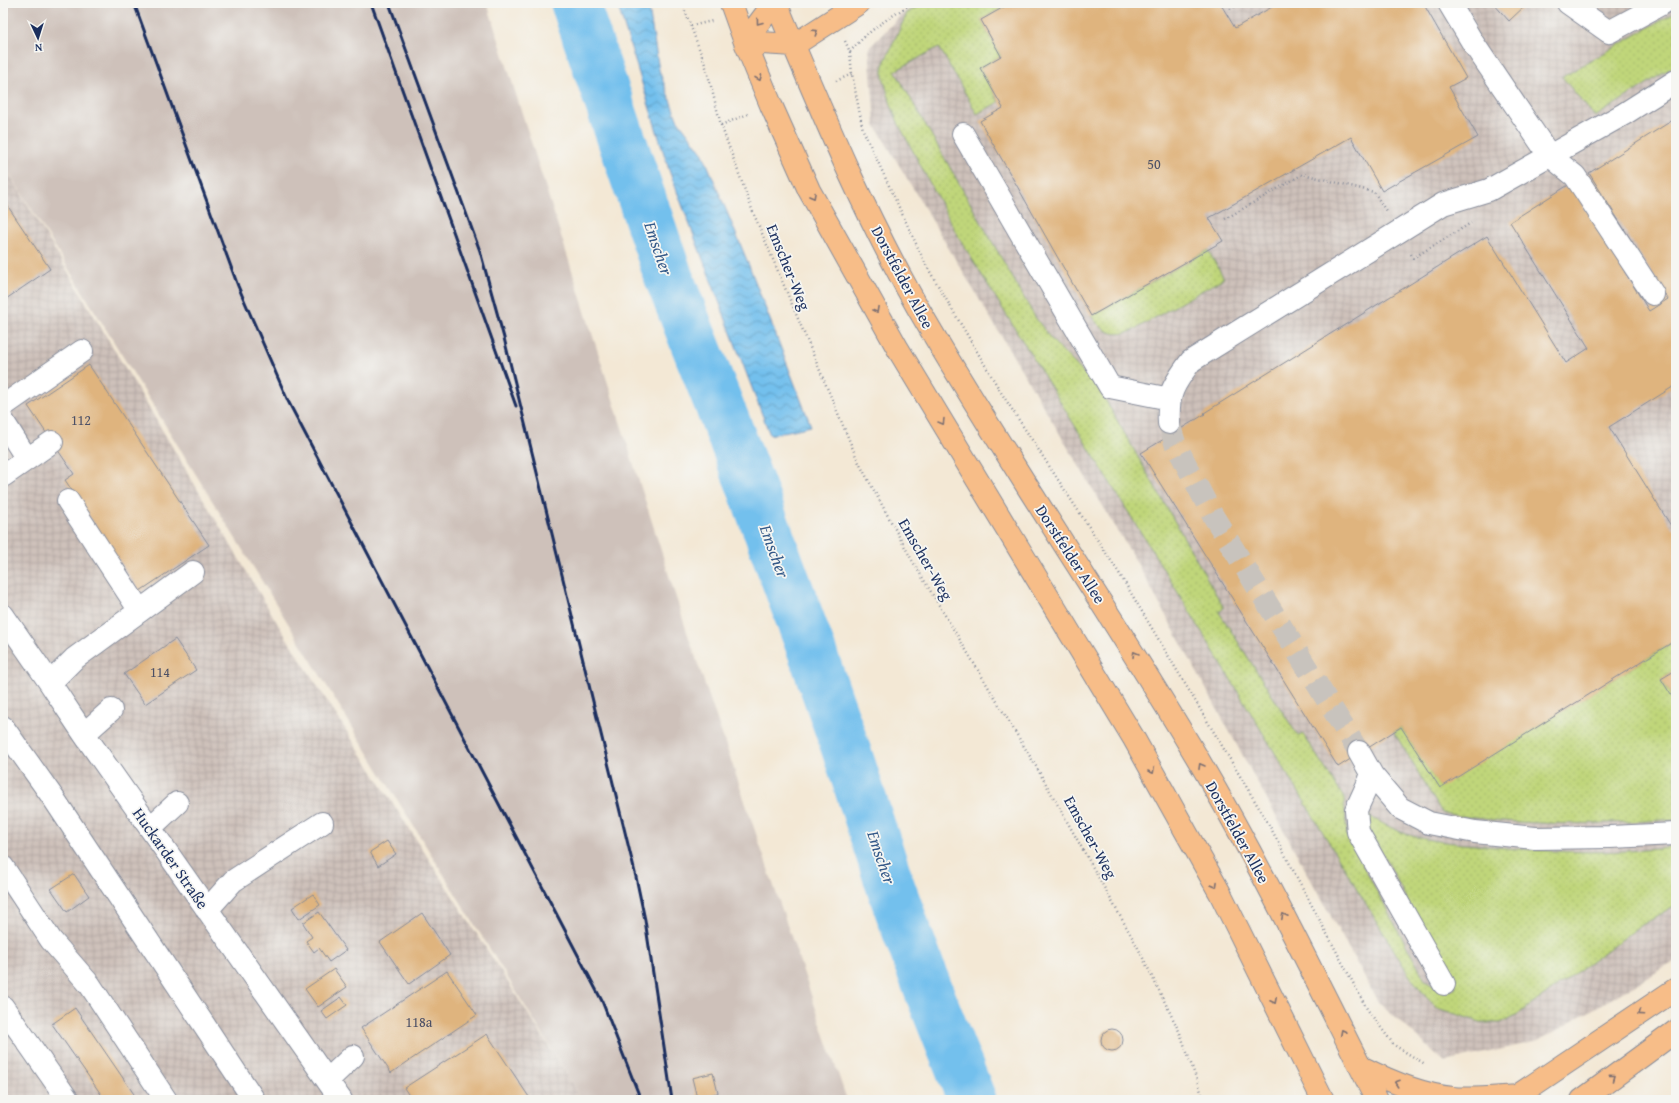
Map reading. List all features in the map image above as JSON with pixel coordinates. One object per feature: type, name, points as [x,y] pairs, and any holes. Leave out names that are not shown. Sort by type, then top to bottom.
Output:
[{"type":"main road","points":[[731,3],[745,42],[771,105],[809,190],[898,349],[1133,737],[1220,893],[1323,1100]]},
{"type":"main road","points":[[745,42],[775,3]]},
{"type":"main road","name":"Dorstfelder Allee","points":[[775,3],[844,162],[886,248],[928,326],[1051,524],[1131,648],[1191,748],[1250,851],[1377,1100]]},
{"type":"main road","points":[[745,42],[794,46],[859,3]]},
{"type":"main road","points":[[1361,1067],[1383,1078],[1422,1092],[1454,1098],[1514,1098],[1676,990]]},
{"type":"main road","points":[[1582,1100],[1676,1031]]},
{"type":"street","points":[[1448,3],[1473,43],[1549,155],[1575,176],[1653,294]]},
{"type":"street","points":[[1568,3],[1609,32],[1663,3]]},
{"type":"street","points":[[1169,422],[1168,405],[1175,384],[1191,361],[1443,204],[1489,190],[1624,114],[1676,81]]},
{"type":"street","points":[[963,134],[1110,387],[1170,399]]},
{"type":"street","points":[[3,406],[82,351]]},
{"type":"street","points":[[3,421],[27,459]]},
{"type":"street","points":[[3,476],[52,442]]},
{"type":"street","points":[[68,501],[140,611]]},
{"type":"street","points":[[50,683],[74,659],[193,572]]},
{"type":"street","name":"Huckarder Straße","points":[[3,615],[84,734],[341,1100]]},
{"type":"street","points":[[84,734],[111,710]]},
{"type":"street","points":[[3,727],[54,799],[254,1100]]},
{"type":"street","points":[[1359,752],[1372,775],[1400,808],[1429,823],[1475,832],[1536,838],[1676,834]]},
{"type":"street","points":[[1372,775],[1356,810],[1358,832],[1444,984]]},
{"type":"street","points":[[150,828],[177,803]]},
{"type":"street","points":[[208,910],[233,881],[322,823]]},
{"type":"street","points":[[3,867],[51,940],[90,985],[166,1100]]},
{"type":"street","points":[[3,1007],[68,1100]]},
{"type":"street","points":[[328,1080],[353,1056]]},
{"type":"path","name":"Emscher-Weg","points":[[682,3],[706,67],[721,125],[753,212],[858,461],[913,562],[1041,774],[1130,932],[1180,1033],[1204,1100]]},
{"type":"path","points":[[913,3],[890,17],[860,40],[850,52],[852,74],[863,130],[930,272],[1002,394],[1119,573],[1268,822],[1367,1009],[1394,1045],[1427,1066]]},
{"type":"path","points":[[1230,9],[1240,3]]},
{"type":"path","points":[[834,81],[852,74]]},
{"type":"path","points":[[721,125],[749,114]]},
{"type":"shaded area","points":[[3,3],[487,3],[686,629],[847,1100],[579,1100],[574,1085],[3,163]]},
{"type":"shaded area","points":[[919,3],[1676,3],[1676,961],[1538,1041],[1445,1062],[1378,1002],[1137,563],[875,125],[869,48],[902,14]]},
{"type":"shaded area","points":[[3,163],[279,626],[574,1085],[579,1100],[3,1100]]},
{"type":"green space","points":[[924,3],[1011,3],[981,20],[1001,56],[980,68],[999,102],[977,114],[939,47],[895,71],[1035,317],[1052,340],[1096,386],[1105,399],[1224,608],[1219,612],[1298,736],[1303,734],[1344,798],[1347,836],[1425,980],[1444,991],[1456,988],[1409,905],[1390,866],[1364,823],[1363,812],[1406,834],[1450,842],[1576,852],[1626,851],[1676,847],[1676,906],[1642,925],[1520,1013],[1501,1023],[1483,1023],[1437,1008],[1426,997],[1409,975],[1188,609],[959,238],[898,123],[883,77],[883,65],[907,13]]},
{"type":"green space","points":[[1676,12],[1676,65],[1595,117],[1562,77]]},
{"type":"green space","points":[[1208,250],[1224,278],[1130,332],[1118,334],[1108,332],[1099,326],[1091,316]]},
{"type":"green space","points":[[1676,640],[1676,670],[1661,679],[1676,703],[1676,819],[1618,823],[1559,824],[1500,821],[1442,813],[1394,732],[1401,727],[1440,787]]},
{"type":"water","points":[[617,3],[648,3],[659,70],[677,119],[703,154],[748,263],[811,426],[770,435],[670,173]]},
{"type":"building","points":[[1011,3],[1220,3],[1235,28],[1279,3],[1423,3],[1466,78],[1449,87],[1478,137],[1382,191],[1351,137],[1209,218],[1223,241],[1091,316],[980,121],[1003,108],[980,68],[1001,56],[981,20]]},
{"type":"building","points":[[1493,3],[1528,3],[1509,21]]},
{"type":"building","points":[[1676,118],[1676,385],[1609,427],[1673,529],[1676,527],[1676,640],[1440,788],[1401,727],[1338,767],[1141,453],[1487,236],[1566,363],[1589,348],[1510,222],[1570,184],[1649,311],[1668,299],[1589,173]]},
{"type":"building","points":[[3,199],[50,269],[3,301]]},
{"type":"building","points":[[89,365],[209,545],[140,591],[65,480],[74,474],[28,406]]},
{"type":"building","points":[[175,639],[196,670],[145,704],[124,674]]},
{"type":"building","points":[[1676,670],[1676,703],[1661,679]]},
{"type":"building","points":[[387,841],[396,854],[378,866],[370,852]]},
{"type":"building","points":[[74,874],[89,896],[67,912],[51,889]]},
{"type":"building","points":[[313,894],[320,905],[299,919],[292,908]]},
{"type":"building","points":[[319,912],[346,950],[329,962],[319,948],[314,952],[306,941],[312,937],[303,923]]},
{"type":"building","points":[[422,913],[450,955],[409,984],[380,942]]},
{"type":"building","points":[[334,969],[347,987],[318,1007],[305,989]]},
{"type":"building","points":[[447,971],[477,1015],[391,1073],[361,1028]]},
{"type":"building","points":[[341,997],[347,1005],[327,1019],[321,1011]]},
{"type":"building","points":[[75,1008],[138,1100],[105,1100],[52,1024]]},
{"type":"building","points":[[1112,1029],[1120,1032],[1123,1040],[1120,1048],[1112,1051],[1104,1048],[1101,1040],[1104,1032]]},
{"type":"building","points":[[487,1034],[531,1100],[412,1100],[404,1088]]},
{"type":"building","points":[[713,1073],[718,1093],[697,1098],[692,1078]]},
{"type":"waterway","name":"Emscher","points":[[575,3],[669,278],[751,486],[811,649],[851,764],[891,888],[929,992],[972,1100]]},
{"type":"tunnel","points":[[1169,423],[1175,443],[1212,514],[1359,752]]},
{"type":"railway","points":[[134,3],[238,286],[288,401],[602,1001],[641,1100]]},
{"type":"railway","points":[[371,3],[516,406]]},
{"type":"railway","points":[[389,3],[480,251],[504,338],[636,877],[645,920],[672,1100]]}]
